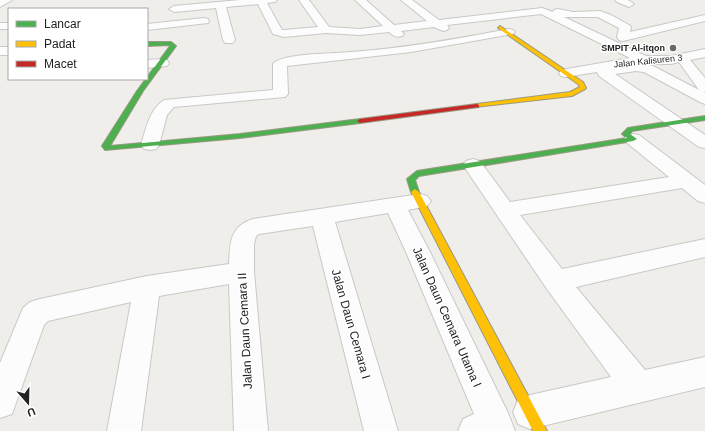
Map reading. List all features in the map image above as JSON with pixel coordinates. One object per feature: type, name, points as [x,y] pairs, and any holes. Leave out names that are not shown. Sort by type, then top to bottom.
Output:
[{"type":"street","points":[[0,4],[7,0]]},
{"type":"street","points":[[304,0],[326,30]]},
{"type":"street","points":[[360,0],[411,45]]},
{"type":"street","points":[[406,0],[436,23]]},
{"type":"street","points":[[174,9],[266,1],[278,33],[326,30],[360,32],[546,11],[644,60]]},
{"type":"street","points":[[551,3],[572,13]]},
{"type":"street","points":[[586,3],[599,9]]},
{"type":"street","points":[[220,5],[229,40]]},
{"type":"street","points":[[492,12],[542,5],[548,6],[568,16],[596,14],[625,27],[622,38],[626,41],[680,58],[705,63]]},
{"type":"street","points":[[623,37],[705,18]]},
{"type":"street","points":[[148,27],[223,19]]},
{"type":"street","points":[[177,24],[179,36]]},
{"type":"street","points":[[148,44],[172,45],[172,48],[140,92],[106,146],[111,149],[240,136],[482,106],[572,94],[583,88],[581,83],[505,30],[422,47],[282,63],[280,64],[280,94],[170,103],[161,110],[150,145]]},
{"type":"street","points":[[345,32],[363,51]]},
{"type":"street","name":"Jalan Kalisuren 3","points":[[566,73],[644,60],[680,58],[705,53]]},
{"type":"street","points":[[680,58],[705,88]]},
{"type":"street","points":[[148,64],[162,63]]},
{"type":"street","points":[[705,99],[648,68],[636,67],[604,71],[607,76],[705,143]]},
{"type":"street","points":[[705,118],[630,129],[626,134],[705,196]]},
{"type":"street","points":[[633,140],[417,174],[411,179],[412,187],[407,202],[535,422],[638,387],[705,372]]},
{"type":"street","points":[[473,165],[556,281],[638,387]]},
{"type":"street","points":[[504,210],[686,182]]},
{"type":"street","points":[[322,217],[407,202]]},
{"type":"street","name":"Jalan Daun Cemara Utama I","points":[[407,202],[418,252],[490,429]]},
{"type":"street","name":"Jalan Daun Cemara II","points":[[251,431],[241,272],[242,244],[246,232],[253,227],[322,217]]},
{"type":"street","name":"Jalan Daun Cemara I","points":[[322,217],[382,431]]},
{"type":"street","points":[[556,281],[705,248]]},
{"type":"street","points":[[0,402],[10,353],[33,317],[40,311],[147,287],[241,272]]},
{"type":"street","points":[[124,431],[147,287]]},
{"type":"traffic: fast","points":[[148,44],[171,43],[173,46],[140,91],[106,146],[108,148],[240,136],[360,121]]},
{"type":"traffic: fast","points":[[415,192],[411,179],[417,174],[633,139],[626,134],[630,129],[705,118]]},
{"type":"traffic: slow","points":[[477,106],[572,94],[583,88],[581,83],[500,27]]},
{"type":"traffic: slow","points":[[415,192],[540,431]]},
{"type":"traffic: jam","points":[[360,121],[477,106]]},
{"type":"place","name":"SMPIT Al-itqon","points":[[673,48]]}]
